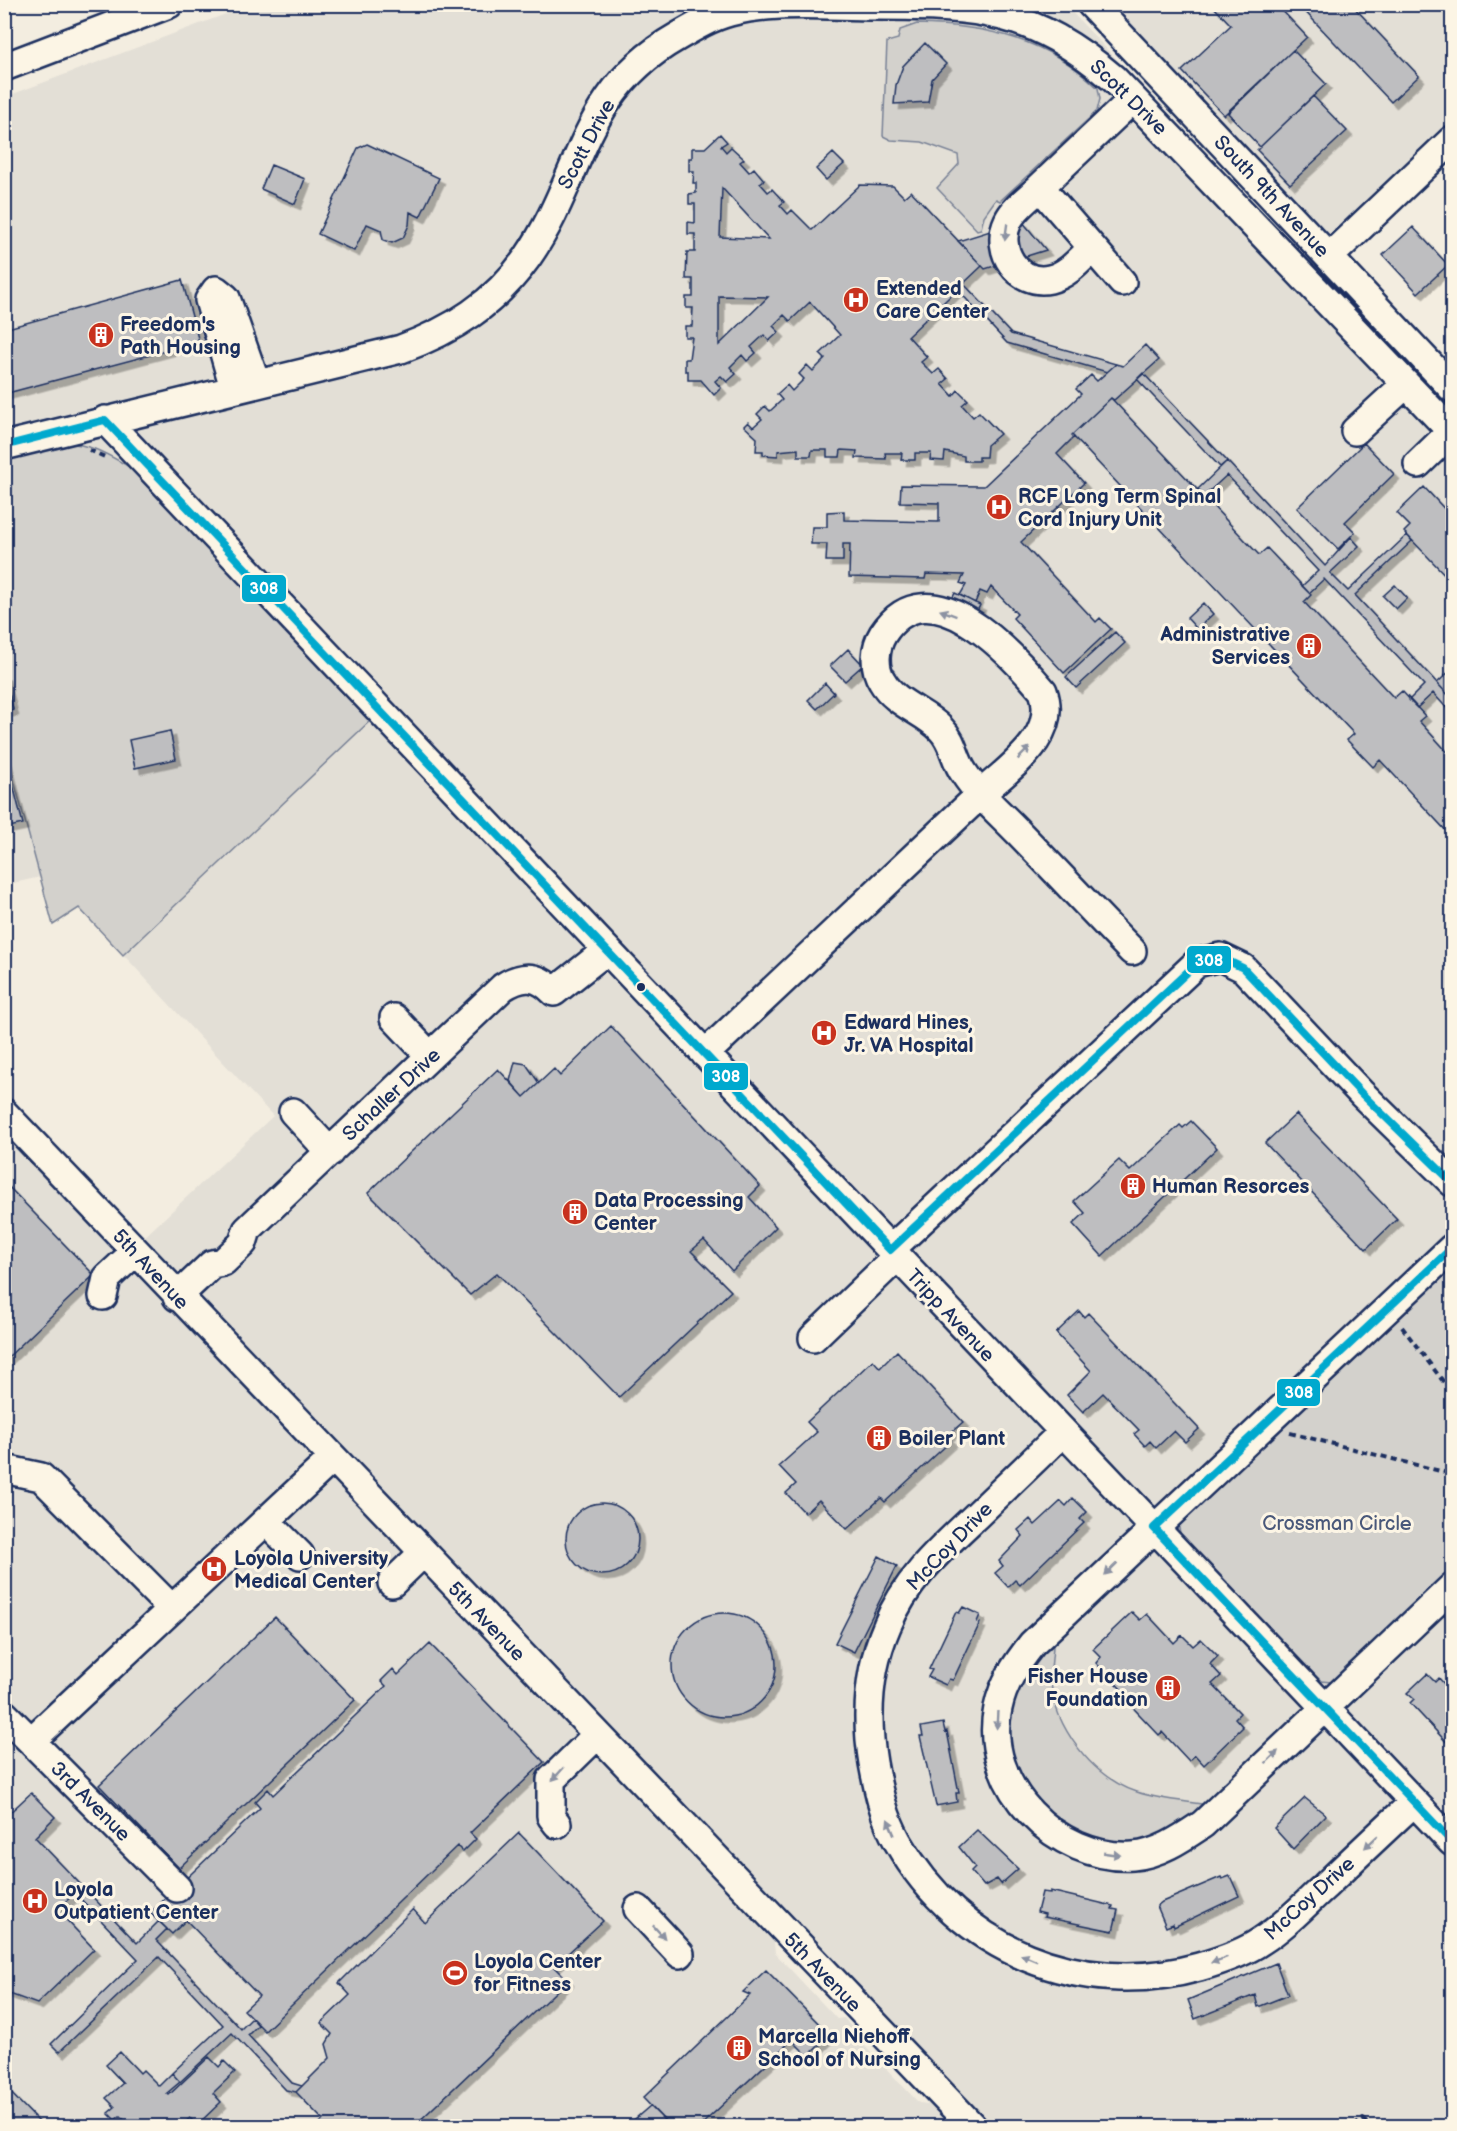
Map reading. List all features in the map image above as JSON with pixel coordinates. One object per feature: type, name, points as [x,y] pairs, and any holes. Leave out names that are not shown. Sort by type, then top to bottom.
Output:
[{"type":"street","points":[[4,67],[169,4]]},
{"type":"street","name":"South 9th Avenue","points":[[1090,4],[1452,388]]},
{"type":"street","name":"Scott Drive","points":[[4,446],[401,349],[454,327],[483,306],[527,258],[541,234],[590,128],[620,84],[642,61],[666,43],[702,23],[731,12],[779,6],[943,6],[1010,16],[1052,34],[1087,56],[1133,99],[1452,431]]},
{"type":"street","points":[[1091,249],[1069,271],[1051,279],[1027,278],[1015,270],[1004,249],[1007,221],[1133,99]]},
{"type":"street","points":[[1329,257],[1452,140]]},
{"type":"street","points":[[1040,187],[1091,249],[1122,282]]},
{"type":"street","points":[[1355,431],[1406,384]]},
{"type":"street","name":"Tripp Avenue","points":[[105,420],[1062,1433],[1452,1842]]},
{"type":"street","points":[[1418,464],[1452,431]]},
{"type":"street","points":[[705,1054],[982,793],[1027,750],[1043,730],[1047,718],[1047,703],[1043,691],[979,626],[943,609],[927,608],[907,612],[891,623],[876,650],[877,668],[882,682],[911,709],[929,718],[942,730],[953,745],[963,772],[982,793],[1132,951]]},
{"type":"street","name":"Schaller Drive","points":[[177,1297],[212,1264],[223,1262],[243,1243],[248,1230],[511,982],[519,979],[549,986],[601,944]]},
{"type":"street","points":[[813,1338],[893,1254],[1197,963],[1220,957],[1243,968],[1381,1113],[1452,1182]]},
{"type":"street","points":[[394,1018],[430,1056]]},
{"type":"street","points":[[293,1112],[330,1152]]},
{"type":"street","name":"5th Avenue","points":[[4,1113],[177,1297],[972,2127]]},
{"type":"street","points":[[1452,1248],[1032,1644],[1015,1665],[998,1708],[996,1728],[1004,1773],[1033,1817],[1054,1834],[1083,1848],[1133,1856],[1160,1849],[1203,1824],[1323,1707],[1452,1587]]},
{"type":"street","name":"McCoy Drive","points":[[1062,1433],[930,1560],[907,1586],[887,1624],[874,1660],[868,1701],[870,1741],[883,1809],[897,1840],[915,1869],[934,1890],[960,1917],[989,1938],[1055,1969],[1133,1978],[1168,1974],[1200,1967],[1260,1943],[1287,1922],[1414,1802]]},
{"type":"street","points":[[31,1741],[332,1459]]},
{"type":"street","points":[[4,1468],[41,1477],[172,1609]]},
{"type":"street","points":[[271,1516],[306,1550]]},
{"type":"street","points":[[392,1583],[423,1553]]},
{"type":"street","name":"3rd Avenue","points":[[4,1714],[177,1887]]},
{"type":"street","points":[[557,1824],[551,1816],[551,1780],[597,1735]]},
{"type":"street","points":[[638,1909],[680,1954]]},
{"type":"path","points":[[86,449],[112,460]]},
{"type":"path","points":[[1400,1325],[1452,1393]]},
{"type":"path","points":[[1286,1431],[1452,1474]]},
{"type":"path","points":[[1354,2127],[1363,2118],[1370,2127]]},
{"type":"shaded area","name":"Edward Hines, Jr. VA Hospital","points":[[250,5],[1065,5],[1452,414],[1452,2126],[987,2126],[140,1241],[273,1116],[80,908],[53,925],[40,877],[5,885],[5,97]]},
{"type":"shaded area","points":[[1106,5],[1452,5],[1452,124],[1329,241]]},
{"type":"shaded area","name":"Loyola University Medical Center","points":[[4,1132],[304,1448],[773,1933],[775,1953],[837,2019],[844,2018],[853,2029],[854,2035],[919,2103],[938,2105],[958,2126],[5,2126]]},
{"type":"green space","points":[[917,24],[991,32],[1037,46],[1079,71],[1098,88],[1100,99],[1097,111],[1000,201],[996,199],[984,216],[981,229],[977,230],[937,188],[959,164],[958,155],[922,142],[891,140],[883,136],[887,42],[898,39],[900,30]]},
{"type":"green space","points":[[45,442],[81,445],[131,468],[372,719],[123,955],[79,908],[53,925],[5,747],[4,712],[13,709],[4,674],[5,452]]},
{"type":"green space","name":"Crossman Circle","points":[[1452,1256],[1452,1572],[1340,1678],[1331,1682],[1321,1681],[1181,1536],[1177,1521]]},
{"type":"green space","points":[[1050,1641],[1053,1644],[1051,1676],[1054,1698],[1059,1716],[1078,1748],[1105,1775],[1137,1792],[1164,1799],[1209,1805],[1190,1826],[1156,1838],[1125,1844],[1097,1841],[1071,1832],[1048,1817],[1030,1796],[1017,1771],[1011,1743],[1011,1712],[1020,1683]]},
{"type":"building","points":[[1211,4],[1276,4],[1307,37],[1224,115],[1182,71],[1231,25]]},
{"type":"building","points":[[1298,4],[1351,4],[1419,76],[1391,102]]},
{"type":"building","points":[[925,43],[946,64],[932,79],[928,102],[894,104],[896,85],[903,66]]},
{"type":"building","points":[[1293,50],[1326,84],[1260,147],[1228,113]]},
{"type":"building","points":[[1313,96],[1347,131],[1290,184],[1257,150]]},
{"type":"building","name":"Extended Care Center","points":[[720,134],[727,142],[721,146],[726,152],[731,147],[744,159],[740,162],[749,172],[754,168],[764,180],[760,183],[768,192],[772,189],[784,202],[780,205],[788,214],[792,210],[812,230],[860,185],[893,186],[904,197],[911,191],[982,266],[908,336],[927,357],[921,362],[933,374],[939,369],[948,379],[942,384],[953,396],[958,390],[968,400],[962,405],[973,417],[979,412],[1000,434],[987,445],[986,457],[979,457],[979,461],[964,461],[964,456],[945,452],[944,461],[930,460],[931,453],[915,453],[915,460],[901,460],[902,453],[885,453],[886,459],[856,458],[857,451],[841,450],[840,457],[827,457],[827,450],[812,450],[811,456],[798,456],[798,449],[778,451],[778,456],[763,455],[763,451],[756,451],[757,438],[744,426],[748,422],[753,427],[762,419],[757,414],[765,406],[770,411],[782,400],[777,394],[787,385],[792,391],[804,379],[799,374],[807,365],[813,371],[825,359],[820,354],[840,335],[810,302],[790,321],[784,315],[773,326],[779,332],[769,341],[764,335],[751,347],[756,353],[747,361],[742,355],[730,367],[736,374],[727,382],[721,376],[715,381],[721,388],[714,395],[701,380],[688,380],[685,359],[689,359],[692,337],[685,337],[685,326],[692,326],[693,308],[686,308],[686,297],[693,297],[693,279],[686,279],[687,252],[695,252],[695,234],[688,234],[688,222],[695,223],[695,204],[689,204],[689,194],[696,193],[696,183],[693,183],[694,171],[689,171],[689,158],[692,158],[692,148],[705,148]],"holes":[[[722,188],[769,239],[720,237]],[[719,296],[768,297],[719,345]]]},
{"type":"building","points":[[367,144],[439,178],[420,217],[410,212],[409,225],[403,238],[392,243],[383,240],[381,230],[367,224],[354,251],[318,234],[358,148]]},
{"type":"building","points":[[833,153],[844,164],[826,180],[816,169]]},
{"type":"building","points":[[271,165],[305,179],[295,204],[261,189]]},
{"type":"building","points":[[1022,221],[1046,250],[985,269],[958,241]]},
{"type":"building","points":[[1413,227],[1448,265],[1418,293],[1383,255]]},
{"type":"building","name":"Freedom's Path Housing","points":[[182,280],[199,342],[4,394],[4,329]]},
{"type":"building","points":[[963,283],[1011,334],[1116,364],[1107,372],[1007,343],[957,289]]},
{"type":"building","name":"RCF Long Term Spinal Cord Injury Unit","points":[[1145,345],[1159,360],[1114,400],[1111,398],[1072,435],[1074,437],[1057,454],[1084,483],[1021,542],[1096,622],[1100,618],[1111,629],[1064,673],[1013,618],[1017,614],[991,587],[987,594],[980,591],[975,603],[960,595],[966,585],[960,583],[964,575],[926,574],[925,579],[849,577],[850,544],[843,544],[843,561],[826,561],[827,544],[811,544],[812,527],[827,527],[827,512],[844,511],[844,520],[939,522],[939,503],[900,502],[901,485],[984,486],[1081,394],[1076,389],[1091,375],[1097,381],[1116,364],[1123,366]]},
{"type":"building","points":[[1143,373],[1227,461],[1220,467],[1137,379]]},
{"type":"building","name":"Administrative Services","points":[[1111,398],[1259,555],[1267,548],[1311,595],[1304,602],[1394,698],[1402,691],[1425,716],[1419,721],[1452,757],[1452,837],[1380,760],[1373,767],[1347,740],[1354,734],[1072,435]]},
{"type":"building","points":[[1364,443],[1394,474],[1345,522],[1355,532],[1338,549],[1297,508]]},
{"type":"building","points":[[1227,461],[1325,566],[1351,537],[1359,546],[1330,573],[1348,591],[1407,535],[1412,541],[1355,595],[1452,699],[1452,714],[1433,693],[1417,708],[1409,700],[1424,685],[1324,579],[1309,593],[1302,586],[1318,571],[1227,475],[1204,496],[1198,489]]},
{"type":"building","points":[[1424,487],[1452,517],[1452,582],[1404,532],[1410,526],[1397,513]]},
{"type":"building","points":[[1395,585],[1407,598],[1396,609],[1383,596]]},
{"type":"building","points":[[955,593],[980,605],[968,631],[942,619]]},
{"type":"building","points":[[1203,603],[1213,614],[1197,629],[1187,618]]},
{"type":"building","points":[[1115,632],[1125,643],[1076,688],[1066,677]]},
{"type":"building","points":[[848,649],[863,665],[845,681],[830,666]]},
{"type":"building","points":[[1452,669],[1452,699],[1437,683]]},
{"type":"building","points":[[4,674],[13,710],[4,712]]},
{"type":"building","points":[[825,683],[834,693],[817,709],[808,700]]},
{"type":"building","points":[[170,731],[176,759],[135,768],[129,740]]},
{"type":"building","points":[[4,750],[23,824],[4,828]]},
{"type":"building","name":"Data Processing Center","points":[[611,1026],[760,1186],[749,1197],[776,1227],[732,1271],[704,1240],[691,1251],[731,1291],[619,1397],[497,1273],[470,1295],[368,1193],[498,1069],[524,1097],[554,1069],[560,1076]]},
{"type":"building","points":[[515,1062],[526,1064],[539,1083],[524,1097],[510,1081]]},
{"type":"building","points":[[1296,1114],[1397,1219],[1366,1249],[1265,1143]]},
{"type":"building","name":"Human Resorces","points":[[1191,1121],[1217,1148],[1102,1256],[1073,1224],[1085,1213],[1074,1201],[1119,1160],[1130,1171],[1180,1125],[1183,1128]]},
{"type":"building","points":[[4,1182],[94,1275],[4,1361]]},
{"type":"building","points":[[1079,1311],[1084,1317],[1088,1313],[1199,1429],[1185,1442],[1174,1431],[1156,1448],[1150,1441],[1145,1446],[1134,1434],[1139,1430],[1103,1393],[1083,1412],[1067,1395],[1091,1371],[1056,1333]]},
{"type":"building","name":"Boiler Plant","points":[[897,1351],[963,1422],[947,1436],[951,1441],[885,1502],[881,1498],[847,1529],[819,1500],[805,1513],[786,1493],[796,1484],[779,1466],[817,1432],[807,1422],[873,1360],[880,1368]]},
{"type":"building","points":[[1073,1498],[1087,1512],[1080,1519],[1084,1523],[1020,1585],[1015,1580],[1008,1587],[995,1573],[1003,1566],[999,1561],[1023,1536],[1018,1530],[1030,1519],[1035,1525],[1061,1501],[1066,1506]]},
{"type":"building","points":[[602,1503],[622,1509],[632,1519],[638,1539],[632,1559],[622,1569],[602,1575],[582,1569],[572,1559],[566,1539],[572,1519],[582,1509]]},
{"type":"building","points":[[879,1556],[897,1566],[854,1652],[835,1643]]},
{"type":"building","points":[[963,1607],[980,1615],[977,1622],[980,1623],[953,1680],[949,1679],[946,1685],[928,1677],[932,1670],[929,1669],[956,1612],[959,1613]]},
{"type":"building","name":"Fisher House Foundation","points":[[1132,1612],[1140,1620],[1147,1614],[1174,1643],[1182,1635],[1193,1646],[1201,1639],[1218,1656],[1210,1664],[1221,1676],[1212,1684],[1240,1713],[1235,1718],[1243,1727],[1204,1765],[1195,1755],[1189,1761],[1162,1732],[1159,1735],[1120,1694],[1123,1691],[1096,1663],[1101,1657],[1093,1649]]},
{"type":"building","points":[[724,1613],[744,1617],[761,1628],[772,1645],[776,1665],[772,1685],[761,1702],[744,1713],[724,1717],[704,1713],[687,1702],[676,1685],[672,1665],[676,1645],[687,1628],[704,1617]]},
{"type":"building","points":[[275,1617],[355,1700],[179,1868],[99,1785]]},
{"type":"building","points":[[430,1644],[544,1762],[470,1833],[476,1839],[463,1852],[457,1846],[265,2031],[244,2010],[259,1996],[186,1920],[172,1934],[150,1913],[260,1808],[255,1802],[268,1789],[273,1795],[386,1686],[381,1681],[393,1669],[398,1675]]},
{"type":"building","points":[[1427,1674],[1435,1682],[1439,1678],[1452,1693],[1452,1748],[1410,1703],[1414,1699],[1407,1693]]},
{"type":"building","points":[[943,1723],[945,1732],[947,1731],[959,1793],[956,1793],[957,1802],[936,1806],[920,1736],[923,1736],[921,1727]]},
{"type":"building","name":"Loyola Outpatient Center","points":[[31,1793],[55,1817],[35,1837],[82,1886],[57,1910],[94,1949],[37,2004],[4,1992],[4,1818]]},
{"type":"building","points":[[1305,1798],[1326,1815],[1293,1849],[1274,1828]]},
{"type":"building","points":[[977,1830],[1018,1869],[1001,1884],[997,1879],[984,1886],[971,1871],[975,1867],[959,1847]]},
{"type":"building","name":"Loyola Center for Fitness","points":[[519,1833],[603,1921],[554,1966],[568,1980],[414,2126],[321,2126],[319,2124],[323,2120],[296,2092],[330,2058],[326,2044],[332,2034],[321,2023],[350,1995],[339,1983],[413,1909],[425,1923]]},
{"type":"building","points":[[1230,1876],[1239,1896],[1174,1927],[1173,1924],[1166,1927],[1157,1906],[1162,1902],[1221,1877],[1222,1879]]},
{"type":"building","points":[[82,1886],[137,1943],[159,1921],[167,1929],[156,1940],[241,2029],[252,2018],[258,2025],[248,2035],[292,2083],[302,2086],[296,2092],[286,2090],[232,2033],[180,2082],[172,2073],[223,2025],[159,1957],[59,2052],[51,2044],[138,1959],[75,1893]]},
{"type":"building","points":[[1050,1891],[1113,1906],[1112,1909],[1118,1910],[1113,1931],[1044,1917],[1045,1914],[1037,1912],[1042,1892],[1050,1893]]},
{"type":"building","points":[[1276,1963],[1288,1995],[1258,2007],[1255,1995],[1195,2019],[1188,2000]]},
{"type":"building","name":"Marcella Niehoff School of Nursing","points":[[766,1970],[830,2035],[808,2056],[792,2040],[700,2126],[670,2126],[643,2098],[750,1995],[743,1992]]},
{"type":"building","points":[[120,2052],[140,2073],[143,2070],[159,2086],[172,2073],[180,2082],[167,2093],[169,2095],[209,2057],[219,2067],[224,2061],[235,2072],[213,2093],[221,2102],[197,2125],[190,2118],[180,2126],[131,2126],[120,2116],[115,2120],[108,2113],[115,2107],[106,2098],[123,2083],[106,2065]]},
{"type":"building","points":[[4,2086],[43,2126],[4,2126]]},
{"type":"building","points":[[650,2106],[670,2126],[619,2126],[626,2121],[629,2124]]},
{"type":"transit line","name":"308","points":[[4,446],[105,420],[890,1250],[1197,963],[1220,957],[1243,968],[1362,1094],[1452,1182]]},
{"type":"transit line","name":"308","points":[[1452,1248],[1154,1528],[1452,1842]]},
{"type":"place","name":"Extended Care Center","points":[[856,300]]},
{"type":"place","name":"Freedom's Path Housing","points":[[101,335]]},
{"type":"place","name":"RCF Long Term Spinal Cord Injury Unit","points":[[999,507]]},
{"type":"place","name":"Administrative Services","points":[[1309,646]]},
{"type":"place","name":"Edward Hines, Jr. VA Hospital","points":[[824,1033]]},
{"type":"place","name":"Human Resorces","points":[[1133,1186]]},
{"type":"place","name":"Data Processing Center","points":[[575,1212]]},
{"type":"place","name":"Boiler Plant","points":[[879,1438]]},
{"type":"place","name":"Loyola University Medical Center","points":[[214,1569]]},
{"type":"place","name":"Fisher House Foundation","points":[[1168,1688]]},
{"type":"place","name":"Loyola Outpatient Center","points":[[35,1901]]},
{"type":"place","name":"Loyola Center for Fitness","points":[[455,1973]]},
{"type":"place","name":"Marcella Niehoff School of Nursing","points":[[739,2048]]}]
